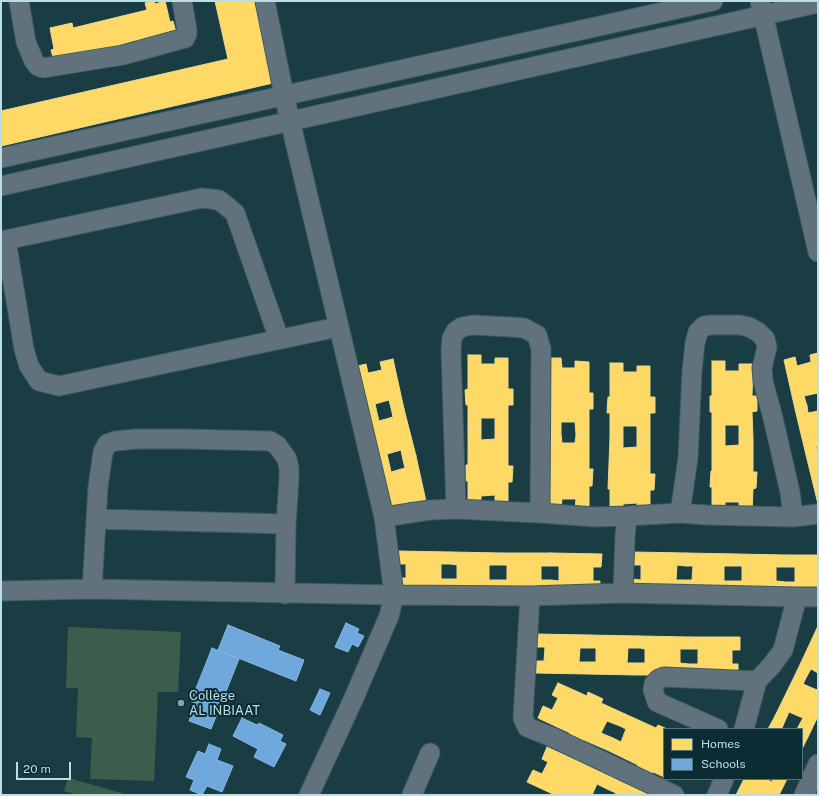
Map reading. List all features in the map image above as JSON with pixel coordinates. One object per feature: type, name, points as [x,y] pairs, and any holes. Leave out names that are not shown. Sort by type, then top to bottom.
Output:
[{"type":"street","points":[[19,1],[26,42],[34,62],[43,68],[122,55],[185,38],[187,30],[182,1]]},
{"type":"street","points":[[265,1],[284,95],[384,517],[394,595],[390,616],[309,795]]},
{"type":"street","points":[[1,158],[713,1]]},
{"type":"street","points":[[1,186],[290,121],[761,8],[818,3]]},
{"type":"street","points":[[761,8],[818,252]]},
{"type":"street","points":[[279,339],[235,213],[219,200],[202,198],[3,240],[24,349],[29,366],[39,381],[59,386],[338,327]]},
{"type":"street","points":[[456,509],[451,350],[452,338],[456,331],[462,327],[473,325],[503,326],[524,328],[537,335],[541,349],[540,513]]},
{"type":"street","points":[[680,513],[688,458],[692,371],[695,343],[698,332],[704,326],[740,325],[749,327],[758,332],[765,339],[767,347],[762,368],[762,381],[773,418],[790,492],[793,516]]},
{"type":"street","points":[[92,589],[98,487],[103,452],[107,444],[115,441],[136,439],[270,441],[277,445],[287,459],[289,468],[286,524],[285,594]]},
{"type":"street","points":[[384,517],[417,511],[456,509],[595,517],[680,513],[708,515],[793,516],[818,514]]},
{"type":"street","points":[[623,593],[627,516]]},
{"type":"street","points":[[96,519],[286,524]]},
{"type":"street","points":[[1,591],[92,589],[285,594],[530,596],[623,593],[797,597],[818,596]]},
{"type":"street","points":[[530,596],[523,718],[527,727],[554,738],[674,795]]},
{"type":"street","points":[[744,728],[757,681],[772,665],[783,650],[797,597]]},
{"type":"street","points":[[716,728],[657,702],[653,690],[654,684],[659,679],[664,677],[757,681]]},
{"type":"street","points":[[412,795],[430,753]]},
{"type":"street","points":[[804,795],[818,764]]},
{"type":"street","points":[[717,795],[724,780]]},
{"type":"green space","points":[[68,627],[181,632],[178,692],[158,692],[154,781],[90,779],[92,738],[76,737],[78,688],[66,688]]},
{"type":"green space","points":[[68,778],[129,795],[78,795],[64,791]]},
{"type":"building: Homes","points":[[154,1],[155,4],[165,1],[170,22],[173,21],[177,36],[55,65],[51,50],[54,49],[50,28],[72,23],[73,28],[147,10],[145,3]]},
{"type":"building: Homes","points":[[215,1],[254,1],[273,83],[1,146],[1,111],[228,59]]},
{"type":"building: Homes","points":[[818,353],[818,393],[804,396],[807,406],[795,409],[784,360],[795,357],[797,366],[811,362],[810,355]]},
{"type":"building: Homes","points":[[468,355],[481,355],[481,364],[495,364],[495,358],[508,358],[508,389],[513,389],[513,405],[508,405],[508,432],[495,432],[495,418],[481,418],[481,431],[468,431],[468,405],[466,405],[465,390],[468,389]]},
{"type":"building: Homes","points":[[548,358],[561,358],[562,368],[575,368],[575,361],[589,362],[589,393],[593,393],[593,409],[589,409],[589,435],[576,435],[575,422],[561,422],[561,434],[548,434]]},
{"type":"building: Homes","points":[[393,359],[404,409],[392,412],[389,400],[375,404],[377,413],[366,416],[354,367],[366,364],[368,373],[382,370],[380,362]]},
{"type":"building: Homes","points":[[712,361],[725,361],[725,371],[739,371],[739,364],[753,364],[752,396],[757,396],[757,411],[752,412],[753,438],[739,438],[739,425],[725,425],[725,437],[712,437],[712,412],[710,412],[710,396],[712,396]]},
{"type":"building: Homes","points":[[610,363],[623,363],[623,372],[637,372],[637,366],[650,366],[650,397],[655,397],[655,413],[650,413],[650,440],[637,440],[637,426],[623,426],[623,438],[610,438],[610,413],[607,413],[608,397],[610,397]]},
{"type":"building: Homes","points":[[807,406],[808,413],[818,411],[818,446],[816,447],[818,456],[807,459],[795,409]]},
{"type":"building: Homes","points":[[404,409],[416,456],[403,460],[401,450],[387,454],[389,463],[378,466],[366,416],[377,413],[379,421],[393,417],[392,412]]},
{"type":"building: Homes","points":[[468,431],[481,431],[481,440],[495,439],[495,432],[508,432],[508,466],[513,466],[512,482],[508,482],[508,506],[495,507],[495,495],[481,496],[481,506],[468,506],[468,481],[466,481],[466,465],[468,465]]},
{"type":"building: Homes","points":[[548,434],[561,434],[562,443],[575,443],[576,435],[589,435],[589,469],[593,469],[592,486],[589,486],[589,510],[575,510],[576,499],[562,499],[561,509],[548,509]]},
{"type":"building: Homes","points":[[712,437],[725,437],[725,446],[739,445],[739,438],[753,438],[753,472],[757,472],[756,488],[753,489],[752,513],[739,513],[739,502],[725,502],[725,512],[712,512],[712,487],[710,487],[712,471]]},
{"type":"building: Homes","points":[[610,438],[623,438],[623,448],[637,447],[637,440],[650,440],[650,474],[655,474],[654,490],[650,490],[650,515],[637,514],[637,503],[623,504],[623,513],[610,514],[610,489],[608,489]]},
{"type":"building: Homes","points":[[416,456],[427,506],[415,509],[413,501],[399,505],[400,511],[389,514],[378,466],[389,463],[391,472],[405,468],[403,460]]},
{"type":"building: Homes","points":[[818,456],[818,504],[807,459]]},
{"type":"building: Homes","points":[[397,551],[451,552],[450,564],[441,564],[441,579],[448,579],[448,591],[397,590],[397,578],[406,578],[406,564],[397,564]]},
{"type":"building: Homes","points":[[451,552],[501,553],[501,565],[489,565],[489,580],[499,580],[499,591],[448,591],[448,579],[457,579],[457,565],[450,564]]},
{"type":"building: Homes","points":[[633,552],[686,553],[686,566],[677,565],[676,580],[684,580],[684,592],[632,591],[632,579],[641,580],[641,565],[632,565]]},
{"type":"building: Homes","points":[[501,553],[551,553],[550,566],[541,566],[541,580],[551,580],[550,592],[499,591],[499,580],[507,580],[507,565],[501,565]]},
{"type":"building: Homes","points":[[551,553],[602,554],[601,567],[593,567],[593,581],[600,581],[599,593],[550,592],[551,580],[559,581],[559,566],[550,566]]},
{"type":"building: Homes","points":[[686,553],[737,554],[737,566],[724,566],[724,581],[734,581],[734,592],[684,592],[684,580],[692,580],[693,566],[686,566]]},
{"type":"building: Homes","points":[[737,554],[786,555],[786,567],[776,567],[776,581],[786,582],[786,593],[734,592],[734,581],[742,581],[742,566],[737,566]]},
{"type":"building: Homes","points":[[786,555],[818,555],[818,594],[786,593],[786,582],[795,582],[795,567],[786,567]]},
{"type":"building: Homes","points":[[818,626],[818,673],[811,669],[807,676],[797,671]]},
{"type":"building: Homes","points":[[536,634],[589,635],[589,648],[580,648],[579,662],[587,662],[587,674],[535,673],[536,661],[544,661],[545,647],[535,647]]},
{"type":"building: Homes","points":[[589,635],[640,636],[640,648],[628,648],[627,663],[638,663],[637,675],[587,674],[587,662],[596,662],[596,648],[589,648]]},
{"type":"building: Homes","points":[[640,636],[689,637],[689,649],[680,649],[680,663],[689,664],[689,675],[637,675],[638,663],[645,663],[645,649],[640,648]]},
{"type":"building: Homes","points":[[689,637],[740,637],[740,650],[732,650],[732,664],[738,664],[738,676],[689,675],[689,664],[698,664],[698,649],[689,649]]},
{"type":"building: Homes","points":[[797,671],[807,676],[803,684],[817,690],[818,687],[818,716],[809,735],[803,732],[803,728],[798,728],[803,718],[789,712],[785,721],[775,716]]},
{"type":"building: Homes","points":[[558,683],[587,696],[588,692],[603,699],[601,703],[625,714],[620,726],[607,721],[601,733],[613,738],[607,750],[584,740],[583,742],[568,735],[570,733],[538,718],[543,706],[552,710],[558,698],[552,695]]},
{"type":"building: Homes","points":[[625,714],[656,728],[658,725],[665,728],[663,728],[663,777],[637,766],[638,765],[607,750],[613,738],[621,742],[626,729],[620,726]]},
{"type":"building: Homes","points":[[775,716],[785,721],[782,728],[769,728]]},
{"type":"building: Homes","points":[[803,732],[809,735],[803,747]]},
{"type":"building: Homes","points":[[547,747],[576,760],[578,756],[593,763],[591,767],[615,778],[609,790],[597,784],[592,795],[555,795],[527,782],[533,770],[542,774],[548,762],[542,759]]},
{"type":"building: Homes","points":[[615,778],[645,792],[647,788],[661,795],[615,795],[616,793],[609,790]]},
{"type":"building: Homes","points":[[744,780],[768,780],[772,782],[773,780],[786,780],[779,795],[736,795]]},
{"type":"building: Schools","points":[[346,623],[359,629],[357,633],[364,636],[358,647],[352,644],[348,652],[335,647]]},
{"type":"building: Schools","points":[[228,625],[280,646],[278,650],[304,660],[296,681],[218,650]]},
{"type":"building: Schools","points":[[212,648],[239,659],[211,729],[189,721],[196,704],[191,701]]},
{"type":"building: Schools","points":[[320,689],[330,693],[320,715],[310,710]]},
{"type":"building: Schools","points":[[242,718],[257,725],[259,723],[283,735],[280,741],[286,744],[274,767],[254,757],[258,749],[233,736]]},
{"type":"building: Schools","points":[[209,744],[221,749],[217,760],[233,766],[222,792],[207,786],[202,795],[190,790],[194,780],[186,777],[198,751],[205,754]]},
{"type":"place","name":"Collège AL INBIAAT","points":[[181,703]]}]
